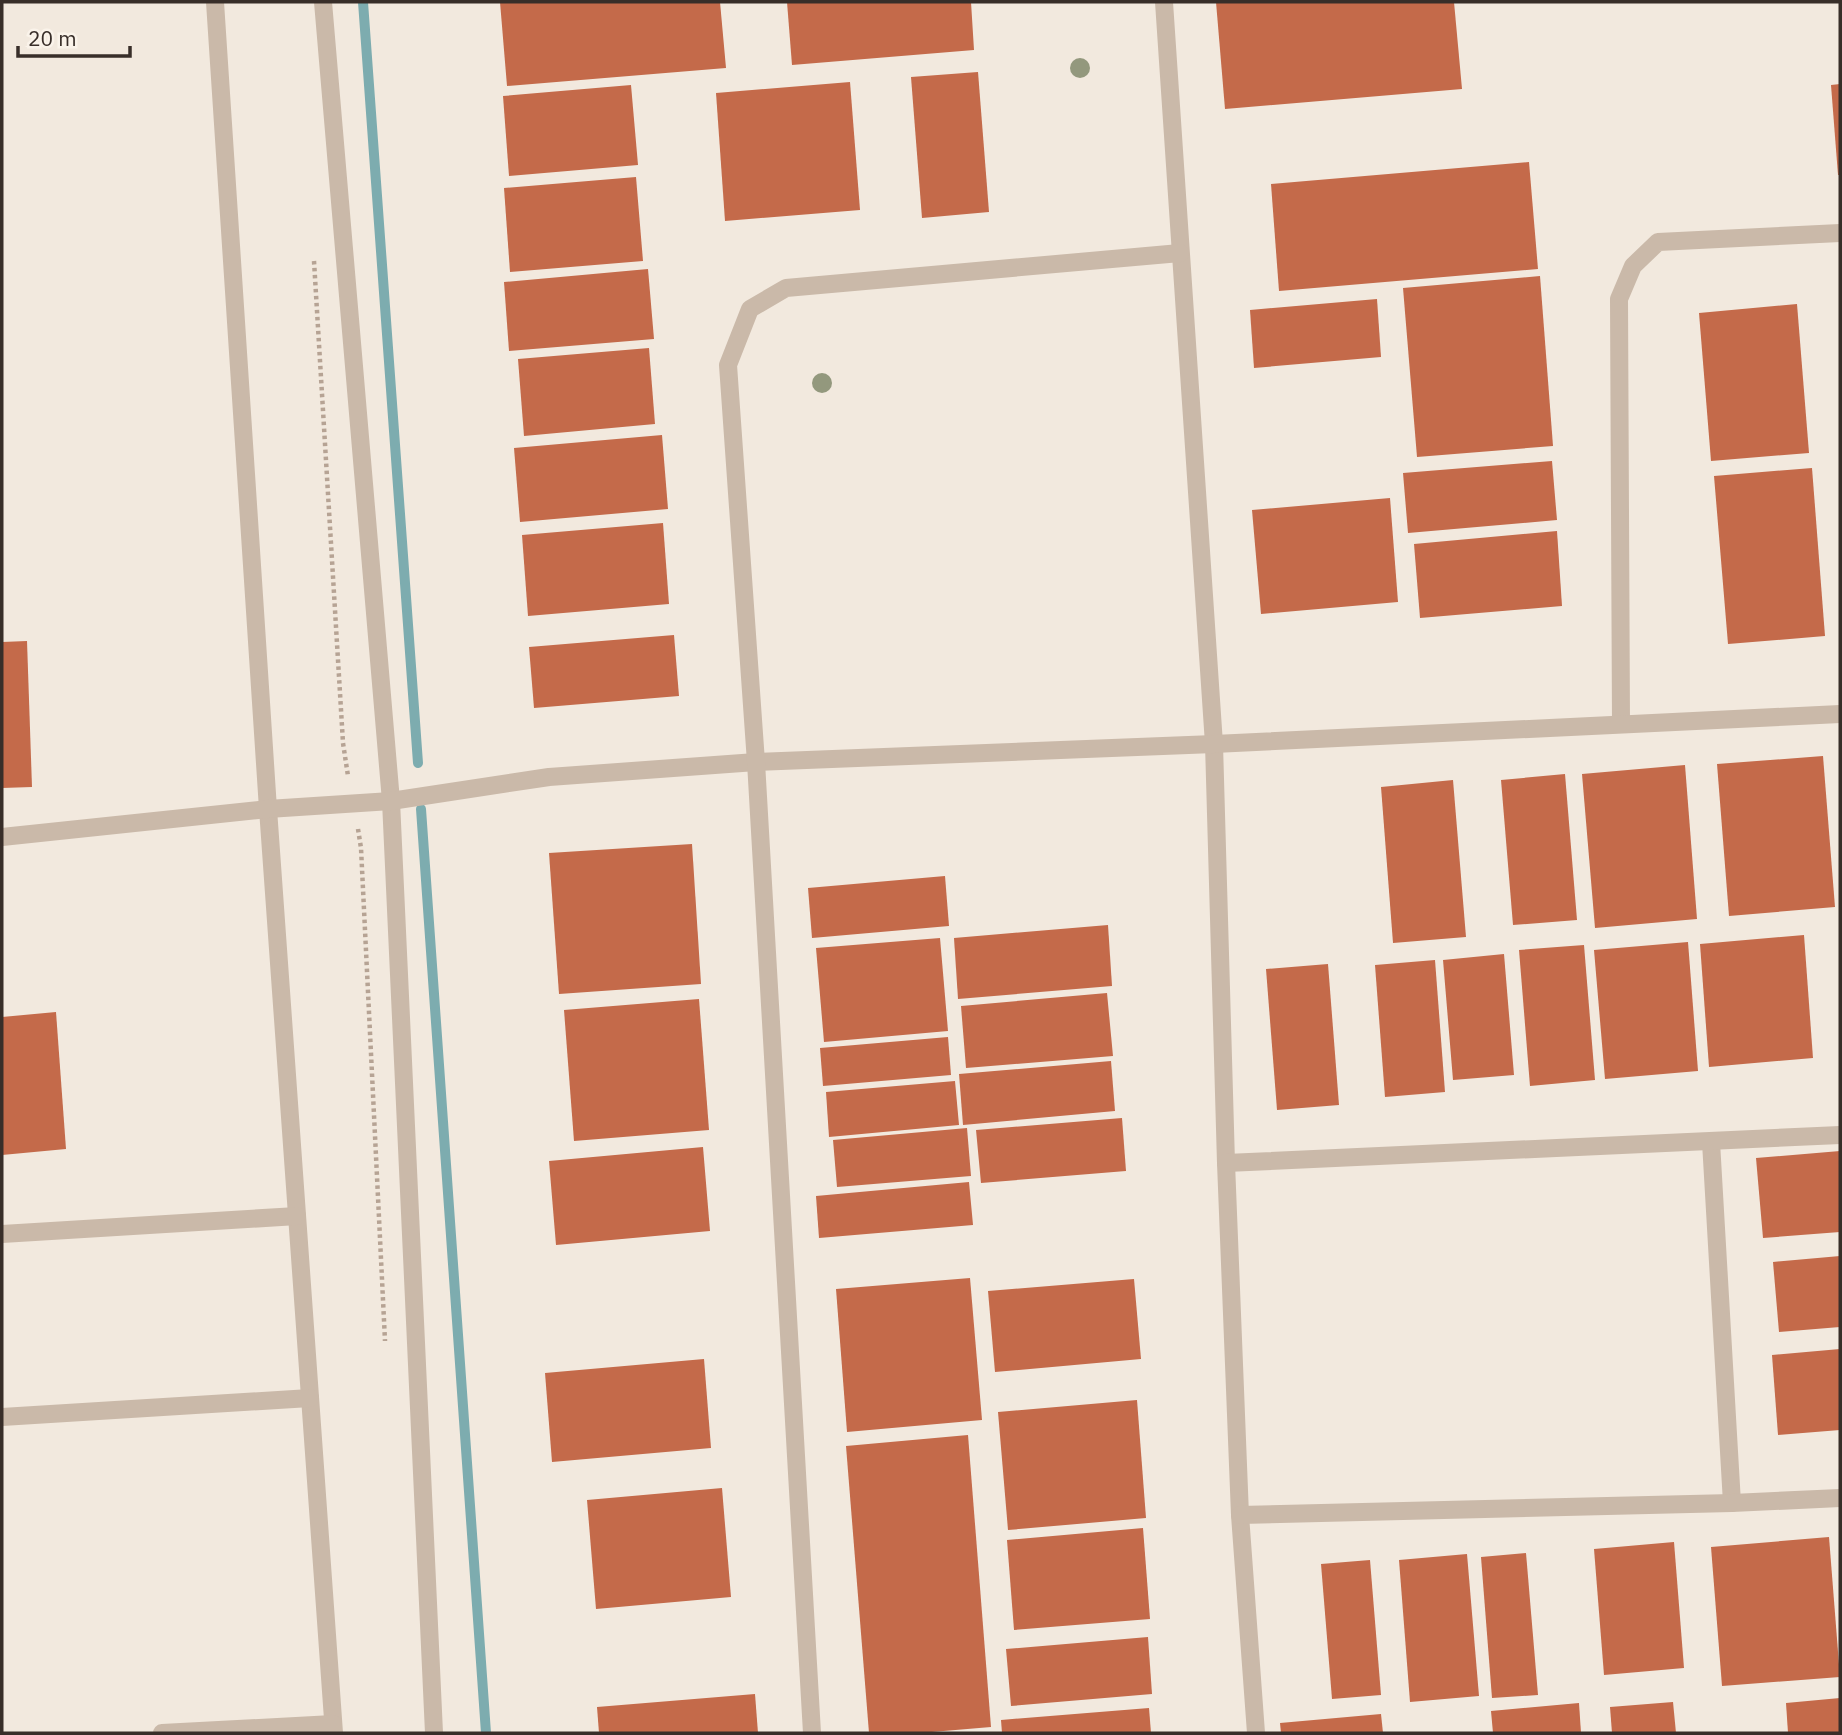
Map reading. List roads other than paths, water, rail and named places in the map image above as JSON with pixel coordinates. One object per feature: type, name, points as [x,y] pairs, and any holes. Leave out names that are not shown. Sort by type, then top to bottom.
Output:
[{"type":"street","points":[[162,1733],[334,1729],[268,809],[215,2]]},
{"type":"street","points":[[323,2],[391,801],[435,1733]]},
{"type":"street","points":[[1164,2],[1214,744],[1226,1163],[1240,1515],[1256,1733]]},
{"type":"street","points":[[1621,724],[1619,299],[1633,266],[1658,242],[1840,233]]},
{"type":"street","points":[[812,1733],[756,762],[728,365],[750,309],[786,288],[1180,253]]},
{"type":"street","points":[[2,837],[268,809],[391,801],[549,777],[756,762],[1214,744],[1840,714]]},
{"type":"street","points":[[1226,1163],[1840,1135]]},
{"type":"street","points":[[1711,1142],[1732,1503]]},
{"type":"street","points":[[2,1234],[297,1216]]},
{"type":"street","points":[[2,1417],[310,1398]]},
{"type":"street","points":[[1240,1515],[1840,1498]]},
{"type":"waterway","points":[[363,2],[418,763]]},
{"type":"waterway","points":[[421,809],[486,1733]]}]
